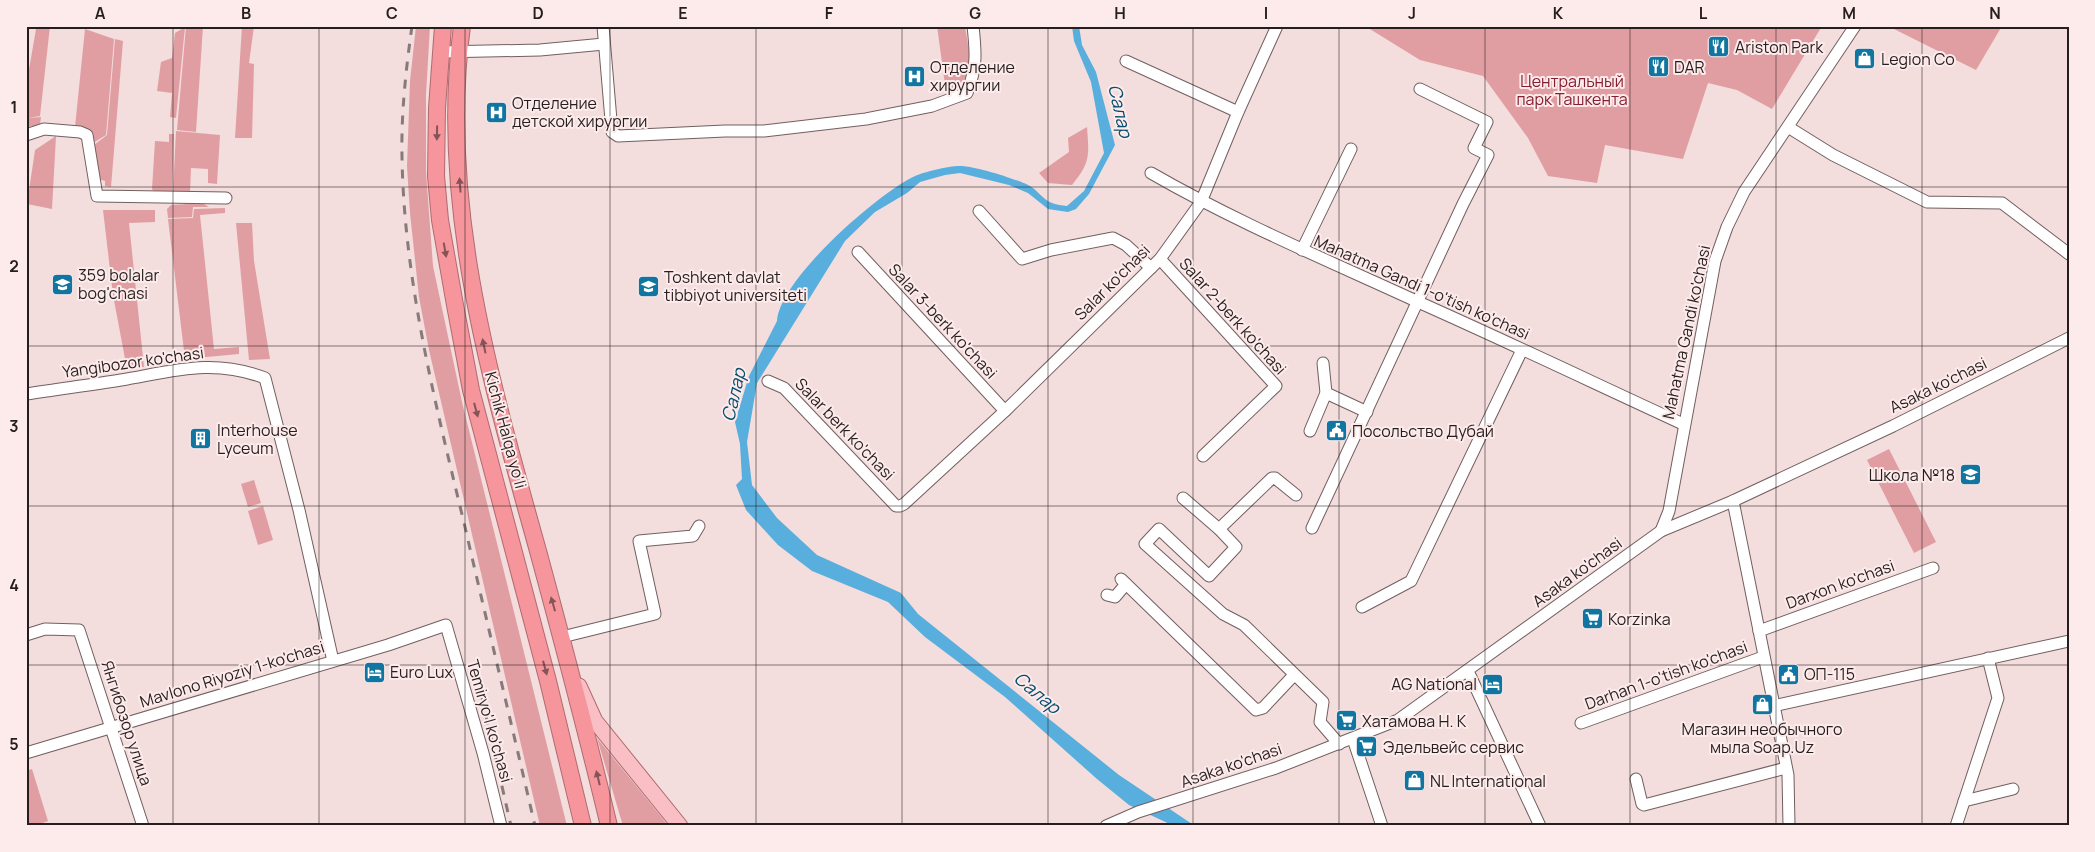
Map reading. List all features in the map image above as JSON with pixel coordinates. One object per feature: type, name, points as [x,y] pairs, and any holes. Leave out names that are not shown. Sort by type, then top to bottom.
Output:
[{"type":"highway","name":"Kichik Halqa yo'li","points":[[443,26],[440,52],[436,176],[440,220],[471,390],[548,681],[583,826]]},
{"type":"highway","name":"Kichik Halqa yo'li","points":[[462,26],[457,104],[459,181],[475,299],[492,379],[572,672],[609,826]]},
{"type":"main road","points":[[572,672],[596,722],[680,826]]},
{"type":"street","points":[[603,26],[611,124],[614,134],[618,136],[764,131],[893,115],[932,106],[967,93],[974,74],[976,57],[973,26]]},
{"type":"street","name":"Salar ko'chasi","points":[[896,506],[904,504],[1005,411],[1160,259],[1201,202],[1238,112],[1277,26]]},
{"type":"street","name":"Mahatma Gandi ko'chasi","points":[[1661,531],[1669,511],[1683,424],[1715,261],[1727,227],[1744,192],[1854,26]]},
{"type":"street","points":[[440,52],[540,50],[604,44]]},
{"type":"street","points":[[1126,61],[1238,112]]},
{"type":"street","points":[[1312,528],[1488,156],[1474,148],[1487,122],[1420,89]]},
{"type":"street","points":[[1788,127],[1833,155],[1927,202],[2002,202],[2069,254]]},
{"type":"street","points":[[26,135],[44,129],[80,132],[87,135],[97,196],[226,198]]},
{"type":"street","points":[[1302,250],[1351,149]]},
{"type":"street","name":"Mahatma Gandi 1-o'tish ko'chasi","points":[[1151,173],[1201,202],[1302,250],[1418,301],[1683,424]]},
{"type":"street","points":[[979,212],[1022,259],[1051,250],[1113,238],[1126,246],[1150,268]]},
{"type":"street","name":"Salar 3-berk ko'chasi","points":[[858,252],[1005,411]]},
{"type":"street","name":"Salar 2-berk ko'chasi","points":[[1160,259],[1276,386],[1202,456]]},
{"type":"street","name":"Asaka ko'chasi","points":[[1106,826],[1138,812],[1276,768],[1398,720],[1661,531],[1733,501],[1893,426],[2069,338]]},
{"type":"street","points":[[1362,607],[1411,581],[1522,350]]},
{"type":"street","points":[[1310,431],[1326,393],[1323,364]]},
{"type":"street","name":"Yangibozor ko'chasi","points":[[26,394],[177,369],[212,367],[245,370],[265,378],[299,510],[333,661]]},
{"type":"street","name":"Salar berk ko'chasi","points":[[768,381],[784,388],[896,506]]},
{"type":"street","points":[[1326,393],[1368,412]]},
{"type":"street","points":[[1219,529],[1272,478],[1275,478],[1296,495]]},
{"type":"street","points":[[1183,498],[1219,529],[1236,547],[1196,589]]},
{"type":"street","points":[[1733,501],[1788,775],[1789,826]]},
{"type":"street","points":[[562,637],[655,614],[639,541],[693,536],[699,526]]},
{"type":"street","points":[[1209,576],[1159,529],[1145,543],[1223,614],[1244,625],[1323,702],[1320,722],[1339,744]]},
{"type":"street","name":"Darxon ko'chasi","points":[[1759,631],[1933,568]]},
{"type":"street","points":[[1107,595],[1115,598],[1123,582],[1256,710],[1263,708],[1294,675]]},
{"type":"street","name":"Mavlono Riyoziy 1-ko'chasi","points":[[26,753],[446,625]]},
{"type":"street","name":"Temiryo'l ko'chasi","points":[[446,625],[483,753],[501,826]]},
{"type":"street","name":"Янгибозор улица","points":[[26,635],[45,629],[79,630],[143,826]]},
{"type":"street","points":[[1773,706],[2069,641]]},
{"type":"street","name":"Darhan 1-o'tish ko'chasi","points":[[1581,723],[1763,657]]},
{"type":"street","points":[[1956,826],[1998,698],[1988,658]]},
{"type":"street","points":[[1468,671],[1540,826]]},
{"type":"street","points":[[1353,739],[1382,826]]},
{"type":"street","points":[[1636,779],[1642,804],[1644,805],[1786,768]]},
{"type":"street","points":[[1964,801],[2014,789]]},
{"type":"green space","points":[[39,26],[50,26],[40,116],[28,118],[41,117],[40,125],[26,127],[26,87],[36,29]]},
{"type":"green space","points":[[186,26],[203,26],[196,132],[177,130]]},
{"type":"green space","points":[[242,26],[254,26],[249,63],[254,64],[252,138],[235,138]]},
{"type":"green space","points":[[416,26],[430,26],[426,95],[426,172],[433,266],[462,402],[567,826],[540,826],[429,350],[419,297],[407,166],[410,81]]},
{"type":"green space","points":[[937,26],[965,26],[968,46],[968,73],[963,81],[946,92]]},
{"type":"green space","name":"Центральный парк Ташкента","points":[[1365,26],[1822,26],[1772,109],[1737,90],[1708,83],[1683,159],[1605,145],[1597,183],[1548,176],[1528,138],[1483,76],[1420,60]]},
{"type":"green space","points":[[1888,26],[2002,26],[1976,70]]},
{"type":"green space","points":[[185,27],[176,118],[170,117],[172,93],[157,91],[161,62],[172,58],[175,33]]},
{"type":"green space","points":[[85,29],[114,39],[106,135],[93,143],[92,135],[88,131],[75,127]]},
{"type":"green space","points":[[115,39],[123,41],[111,187],[105,186],[105,181],[98,179],[94,145],[107,135]]},
{"type":"green space","points":[[1087,127],[1088,152],[1083,170],[1072,185],[1048,183],[1039,173],[1069,152],[1068,138]]},
{"type":"green space","points":[[176,131],[220,135],[217,184],[208,183],[208,169],[191,168],[190,193],[173,192]]},
{"type":"green space","points":[[169,134],[174,134],[172,192],[154,192],[152,189],[155,141],[169,142]]},
{"type":"green space","points":[[56,136],[52,209],[27,204],[35,150]]},
{"type":"green space","points":[[202,203],[209,207],[193,207],[192,217],[168,218],[167,209],[171,205]]},
{"type":"green space","points":[[225,208],[225,213],[200,215],[214,349],[239,347],[239,354],[185,359],[168,219],[193,218],[194,209]]},
{"type":"green space","points":[[103,210],[155,210],[155,222],[129,223],[144,367],[130,367],[126,364],[113,295]]},
{"type":"green space","points":[[236,223],[252,223],[254,261],[270,359],[249,360]]},
{"type":"green space","points":[[1889,449],[1936,542],[1914,553],[1867,460]]},
{"type":"green space","points":[[254,480],[261,503],[248,507],[241,484]]},
{"type":"green space","points":[[263,506],[273,540],[258,545],[248,511]]},
{"type":"green space","points":[[597,738],[663,819],[668,826],[623,826]]},
{"type":"green space","points":[[32,769],[48,821],[34,826],[26,826],[26,771]]},
{"type":"water","name":"Салар","points":[[1072,26],[1079,26],[1082,45],[1096,72],[1115,145],[1089,194],[1076,209],[1068,212],[1048,209],[1028,193],[1009,185],[960,173],[920,182],[907,193],[875,212],[845,241],[757,383],[747,442],[752,485],[777,518],[817,555],[901,593],[918,614],[1119,775],[1195,826],[1174,826],[1129,805],[1005,697],[925,637],[888,602],[812,571],[778,545],[746,510],[736,485],[742,479],[740,444],[735,422],[749,376],[777,321],[782,303],[794,283],[812,261],[855,219],[878,200],[915,176],[955,166],[974,168],[1022,182],[1049,202],[1058,205],[1067,206],[1084,191],[1104,153],[1091,82],[1074,41]]},
{"type":"railway","points":[[412,26],[404,91],[402,157],[404,204],[415,297],[443,436],[535,826]]},
{"type":"railway","points":[[482,698],[511,826]]},
{"type":"place","name":"Ariston Park","points":[[1719,47]]},
{"type":"place","name":"Legion Co","points":[[1865,59]]},
{"type":"place","name":"DAR","points":[[1658,67]]},
{"type":"place","name":"Отделение хирургии","points":[[914,76]]},
{"type":"place","name":"Отделение детской хирургии","points":[[496,112]]},
{"type":"place","name":"359 bolalar bog'chasi","points":[[62,284]]},
{"type":"place","name":"Toshkent davlat tibbiyot universiteti","points":[[648,286]]},
{"type":"place","name":"Посольство Дубай","points":[[1336,431]]},
{"type":"place","name":"Interhouse Lyceum","points":[[201,439]]},
{"type":"place","name":"Школа №18","points":[[1971,475]]},
{"type":"place","name":"Korzinka","points":[[1592,619]]},
{"type":"place","name":"Euro Lux","points":[[374,672]]},
{"type":"place","name":"ОП-115","points":[[1788,674]]},
{"type":"place","name":"AG National","points":[[1493,684]]},
{"type":"place","name":"Магазин необычного мыла Soap.Uz","points":[[1762,705]]},
{"type":"place","name":"Хатамова Н. К","points":[[1346,721]]},
{"type":"place","name":"Эдельвейс сервис","points":[[1367,747]]},
{"type":"place","name":"NL International","points":[[1414,781]]}]
